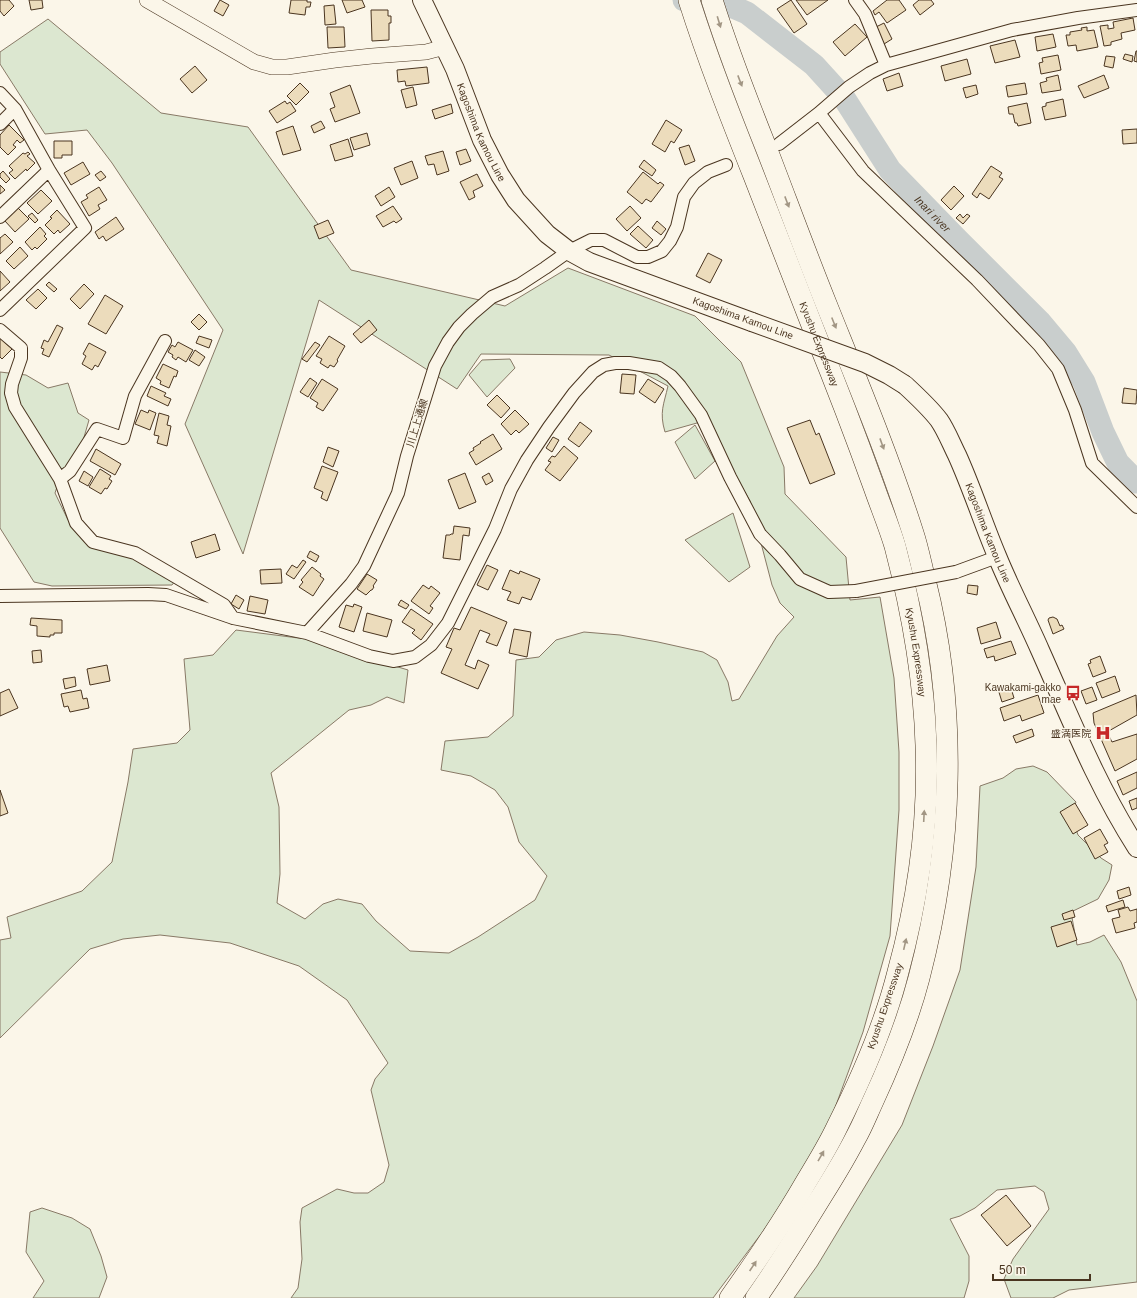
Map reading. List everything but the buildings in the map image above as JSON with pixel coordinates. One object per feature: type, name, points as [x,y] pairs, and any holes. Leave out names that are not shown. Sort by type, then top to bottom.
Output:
[{"type":"highway","name":"Kyushu Expressway","points":[[689,0],[718,86],[849,416],[894,542],[909,604],[917,649],[923,696],[926,746],[926,787],[923,836],[917,881],[898,975],[882,1022],[863,1071],[836,1129],[784,1219],[730,1298]]},
{"type":"highway","name":"Kyushu Expressway","points":[[712,0],[726,44],[825,301],[869,410],[914,536],[939,647],[945,696],[948,744],[948,788],[944,840],[938,887],[919,980],[902,1032],[883,1079],[856,1138],[801,1230],[756,1298]]},
{"type":"main road","name":"Kagoshima Kamou Line","points":[[422,0],[458,76],[482,140],[500,175],[516,200],[547,234],[569,251],[589,262],[866,363],[905,385],[928,407],[939,421],[951,442],[965,473],[997,557],[1040,648],[1100,784],[1120,821],[1137,848]]},
{"type":"street","points":[[147,0],[254,62],[272,67],[287,67],[372,56],[426,52],[445,47]]},
{"type":"street","points":[[855,0],[865,14],[886,65]]},
{"type":"street","points":[[779,144],[819,113],[848,87],[886,65],[1012,30],[1078,18],[1137,10]]},
{"type":"street","points":[[0,93],[15,109],[49,170],[85,228],[0,310]]},
{"type":"street","points":[[0,124],[15,109]]},
{"type":"street","points":[[819,113],[863,172],[977,280],[1040,345],[1058,369],[1075,410],[1092,463],[1137,507]]},
{"type":"street","name":"川上上通線","points":[[307,633],[351,584],[364,566],[398,493],[407,456],[435,366],[448,342],[459,327],[492,297],[519,285],[569,251],[590,240],[604,240],[637,257],[648,257],[662,251],[670,241],[677,227],[684,196],[694,183],[708,172],[726,165]]},
{"type":"street","points":[[0,217],[49,170]]},
{"type":"street","points":[[0,330],[21,348],[21,358],[12,384],[11,393],[15,407],[60,479],[76,523],[93,542],[135,553],[224,605],[233,618]]},
{"type":"street","points":[[60,479],[70,471],[97,429],[122,438],[135,396],[165,341]]},
{"type":"street","points":[[0,596],[166,595],[233,618],[307,633],[370,656],[393,661],[415,657],[431,645],[448,623],[495,529],[511,489],[530,454],[549,426],[574,393],[593,372],[604,365],[615,363],[630,363],[659,368],[671,376],[680,386],[702,415],[730,477],[760,534],[800,579],[829,592],[856,591],[956,572],[997,557]]},
{"type":"green space","points":[[48,19],[161,113],[248,127],[351,270],[505,306],[568,268],[695,316],[741,362],[784,467],[785,494],[846,557],[850,600],[880,597],[894,678],[899,752],[899,810],[890,936],[863,1032],[829,1124],[791,1194],[713,1298],[291,1298],[298,1288],[302,1259],[300,1222],[302,1208],[337,1189],[354,1193],[368,1193],[384,1182],[389,1165],[371,1090],[375,1079],[388,1063],[347,1000],[299,966],[230,943],[160,935],[123,939],[90,949],[0,1038],[0,940],[11,938],[7,917],[82,891],[112,862],[133,749],[177,743],[190,730],[184,659],[213,655],[236,630],[306,639],[408,670],[404,703],[387,697],[371,705],[349,710],[271,773],[279,807],[280,874],[277,903],[305,919],[323,904],[338,899],[362,904],[376,921],[410,951],[449,953],[478,937],[535,900],[547,876],[519,842],[508,807],[495,790],[471,776],[441,770],[445,741],[488,737],[513,716],[516,660],[539,657],[556,640],[584,632],[620,635],[658,642],[703,652],[717,660],[728,682],[732,701],[739,699],[777,636],[794,617],[780,603],[772,585],[750,501],[704,421],[665,432],[662,413],[668,386],[609,355],[481,354],[457,389],[319,300],[243,554],[185,424],[223,330],[112,163],[87,130],[45,134],[0,64],[0,52]]},
{"type":"green space","points":[[510,359],[515,368],[487,397],[469,375],[482,360]]},
{"type":"green space","points":[[0,372],[26,375],[48,388],[68,383],[78,413],[89,420],[80,451],[59,481],[55,493],[68,520],[89,543],[133,556],[175,581],[172,585],[52,586],[34,582],[0,528]]},
{"type":"green space","points":[[695,425],[715,461],[695,479],[675,442]]},
{"type":"green space","points":[[733,513],[750,567],[729,582],[685,540]]},
{"type":"green space","points":[[1033,766],[1047,772],[1076,802],[1071,815],[1078,835],[1101,858],[1112,865],[1109,880],[1098,899],[1071,912],[1077,945],[1090,942],[1104,935],[1121,962],[1137,1001],[1137,1282],[1069,1290],[1053,1298],[1011,1298],[1004,1279],[1013,1259],[1049,1209],[1044,1192],[1035,1186],[997,1190],[975,1208],[960,1216],[950,1219],[969,1256],[969,1281],[964,1298],[794,1298],[817,1266],[902,1125],[933,1046],[960,970],[976,867],[980,786],[1003,778],[1016,769]]},
{"type":"green space","points":[[42,1208],[72,1218],[90,1229],[101,1256],[107,1277],[99,1298],[33,1298],[44,1281],[26,1252],[30,1212]]},
{"type":"waterway","name":"Inari river","points":[[684,0],[726,4],[747,13],[814,65],[844,98],[890,170],[1040,322],[1066,353],[1084,382],[1103,432],[1118,463],[1137,482]]},
{"type":"place","name":"Kawakami-gakko mae","points":[[1073,693]]},
{"type":"place","name":"盛満医院","points":[[1103,733]]}]
